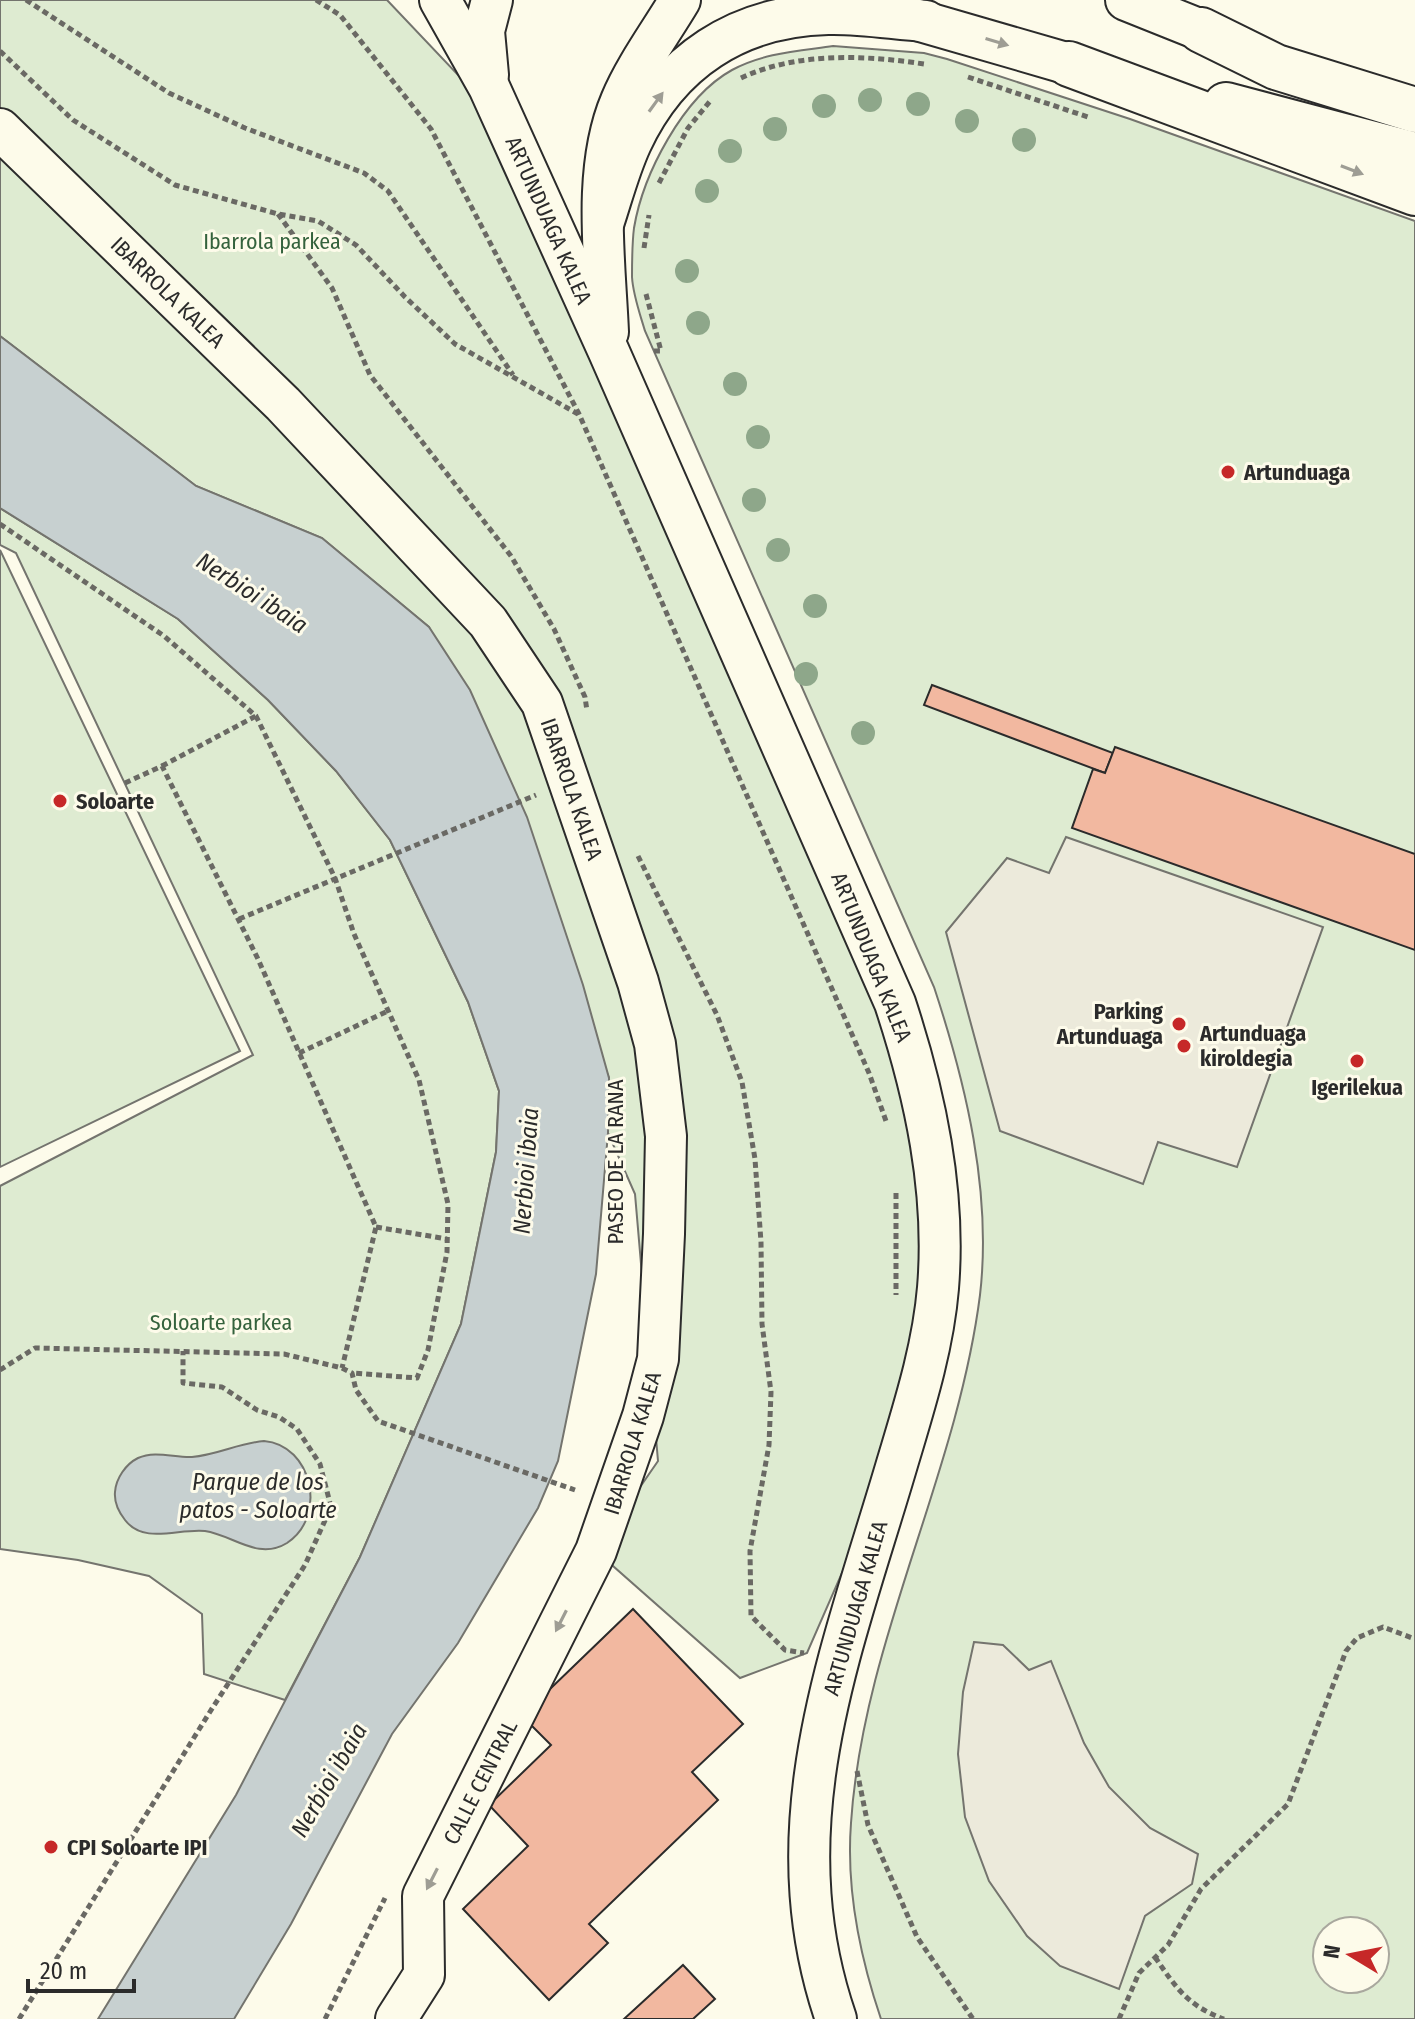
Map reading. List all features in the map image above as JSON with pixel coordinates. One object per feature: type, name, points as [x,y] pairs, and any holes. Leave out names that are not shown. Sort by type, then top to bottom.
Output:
[{"type":"main road","points":[[1201,30],[1383,80],[1415,84]]},
{"type":"main road","points":[[1201,30],[1276,67],[1415,110]]},
{"type":"main road","points":[[1069,64],[1415,155]]},
{"type":"main road","points":[[1069,64],[1415,193]]},
{"type":"street","name":"ARTUNDUAGA KALEA","points":[[440,0],[489,87],[895,1003],[917,1075],[932,1149],[940,1215],[938,1289],[928,1352],[838,1664],[812,1783],[808,1857],[814,1927],[836,2019]]},
{"type":"street","name":"ARTUNDUAGA KALEA","points":[[489,87],[484,31],[492,0]]},
{"type":"street","name":"ARTUNDUAGA KALEA","points":[[609,352],[603,224],[607,145],[621,100],[680,0]]},
{"type":"street","points":[[840,0],[926,21],[1069,64]]},
{"type":"street","points":[[1126,0],[1201,30]]},
{"type":"street","name":"ARTUNDUAGA KALEA","points":[[603,224],[631,144],[653,104],[684,67],[715,44],[751,27],[811,15],[926,21]]},
{"type":"street","name":"IBARROLA KALEA","points":[[0,129],[283,404],[488,622],[542,703],[552,789],[638,982],[655,1044],[666,1136],[658,1359],[643,1416],[596,1551]]},
{"type":"street","name":"CALLE CENTRAL","points":[[396,2019],[424,1975],[423,1896],[596,1551]]},
{"type":"path","points":[[26,0],[169,93],[245,128],[364,173],[388,191],[516,379]]},
{"type":"path","points":[[316,0],[340,15],[431,129],[579,414],[869,1073],[888,1128]]},
{"type":"path","points":[[0,51],[73,120],[175,185],[278,214],[318,221],[356,245],[455,344],[579,414]]},
{"type":"path","points":[[736,80],[763,68],[834,56],[933,66]]},
{"type":"path","points":[[958,74],[1098,120]]},
{"type":"path","points":[[655,190],[688,128],[713,98]]},
{"type":"path","points":[[644,255],[645,230],[652,203]]},
{"type":"path","points":[[278,214],[332,288],[370,375],[511,556],[554,629],[585,697],[589,726]]},
{"type":"path","points":[[609,352],[661,351],[642,280]]},
{"type":"path","points":[[0,524],[164,636],[256,716],[335,878],[354,934],[419,1080],[448,1204],[447,1239],[428,1350],[417,1378],[352,1373],[284,1354],[35,1348],[0,1370]]},
{"type":"path","points":[[125,783],[256,716]]},
{"type":"path","points":[[162,766],[239,919],[376,1227],[342,1368]]},
{"type":"path","points":[[539,807],[552,789]]},
{"type":"path","points":[[239,919],[552,789]]},
{"type":"path","points":[[636,853],[717,1015],[742,1082],[755,1159],[761,1242],[762,1324],[771,1392],[769,1445],[750,1551],[751,1616],[785,1650],[807,1653]]},
{"type":"path","points":[[299,1053],[388,1011]]},
{"type":"path","points":[[895,1183],[896,1307]]},
{"type":"path","points":[[376,1227],[447,1239]]},
{"type":"path","points":[[19,2019],[305,1565],[331,1507],[320,1464],[297,1429],[279,1417],[257,1410],[222,1387],[183,1383],[183,1351]]},
{"type":"path","points":[[352,1373],[356,1390],[378,1421],[575,1490]]},
{"type":"path","points":[[1119,2019],[1139,1973],[1168,1945],[1201,1889],[1288,1804],[1346,1651],[1357,1638],[1383,1627],[1415,1639]]},
{"type":"path","points":[[850,1780],[854,1767],[868,1825],[917,1937],[973,2019]]},
{"type":"path","points":[[1155,1957],[1178,1992],[1204,2012],[1224,2019]]},
{"type":"green space","name":"Ibarrola parkea","points":[[0,0],[387,0],[461,78],[609,352],[895,1003],[932,1149],[911,1415],[807,1653],[740,1678],[596,1551],[658,1461],[635,1194],[608,1133],[609,1078],[429,627],[322,538],[196,486],[0,336]]},
{"type":"green space","name":"Artunduaga kiroldegia","points":[[833,46],[924,53],[947,59],[1130,119],[1415,221],[1415,2019],[881,2019],[873,1995],[856,1922],[851,1873],[851,1823],[859,1755],[891,1624],[952,1428],[968,1362],[980,1295],[983,1256],[974,1139],[934,987],[645,331],[632,277],[634,228],[646,184],[682,118],[697,98],[732,70],[769,56]]},
{"type":"green space","name":"Soloarte parkea","points":[[0,508],[178,619],[268,700],[336,771],[390,840],[468,1002],[499,1091],[496,1152],[461,1324],[360,1557],[285,1700],[204,1674],[202,1614],[149,1576],[78,1560],[0,1549],[0,1186],[253,1055],[16,553],[0,545]]},
{"type":"green space","name":"Soloarte","points":[[0,550],[240,1051],[0,1167]]},
{"type":"shaded area","points":[[1066,837],[1323,927],[1237,1167],[1158,1142],[1143,1184],[1000,1131],[946,932],[1007,858],[1049,873]]},
{"type":"shaded area","points":[[974,1642],[1003,1645],[1029,1670],[1051,1661],[1084,1743],[1109,1787],[1150,1828],[1198,1854],[1192,1884],[1145,1916],[1119,1989],[1060,1966],[1027,1936],[989,1881],[965,1817],[958,1754],[963,1692]]},
{"type":"water","name":"Nerbioi ibaia","points":[[0,336],[196,486],[322,538],[429,627],[470,690],[527,817],[583,985],[609,1078],[608,1133],[596,1274],[558,1461],[538,1508],[458,1643],[392,1734],[291,1924],[234,2019],[98,2019],[236,1795],[360,1557],[461,1324],[496,1152],[499,1091],[468,1002],[390,840],[336,771],[268,700],[178,619],[0,508]]},
{"type":"water","name":"Parque de los patos - Soloarte","points":[[264,1441],[280,1445],[294,1455],[309,1483],[307,1516],[300,1531],[287,1543],[266,1549],[205,1531],[152,1534],[133,1528],[118,1510],[115,1496],[117,1482],[126,1468],[138,1458],[151,1455],[201,1456]]},
{"type":"building","points":[[932,685],[1113,753],[1105,773],[924,705]]},
{"type":"building","points":[[1115,747],[1415,854],[1415,950],[1072,828],[1093,769],[1105,773]]},
{"type":"building","points":[[633,1609],[743,1724],[692,1772],[718,1800],[589,1924],[608,1943],[549,2000],[463,1909],[528,1846],[489,1805],[551,1745],[522,1716]]},
{"type":"building","points":[[683,1965],[715,1999],[693,2019],[624,2019]]},
{"type":"place","name":"Artunduaga","points":[[1228,472]]},
{"type":"place","name":"Soloarte","points":[[60,801]]},
{"type":"place","name":"Parking Artunduaga","points":[[1179,1024]]},
{"type":"place","name":"Artunduaga kiroldegia","points":[[1184,1046]]},
{"type":"place","name":"Igerilekua","points":[[1357,1061]]},
{"type":"place","name":"CPI Soloarte IPI","points":[[51,1847]]}]
